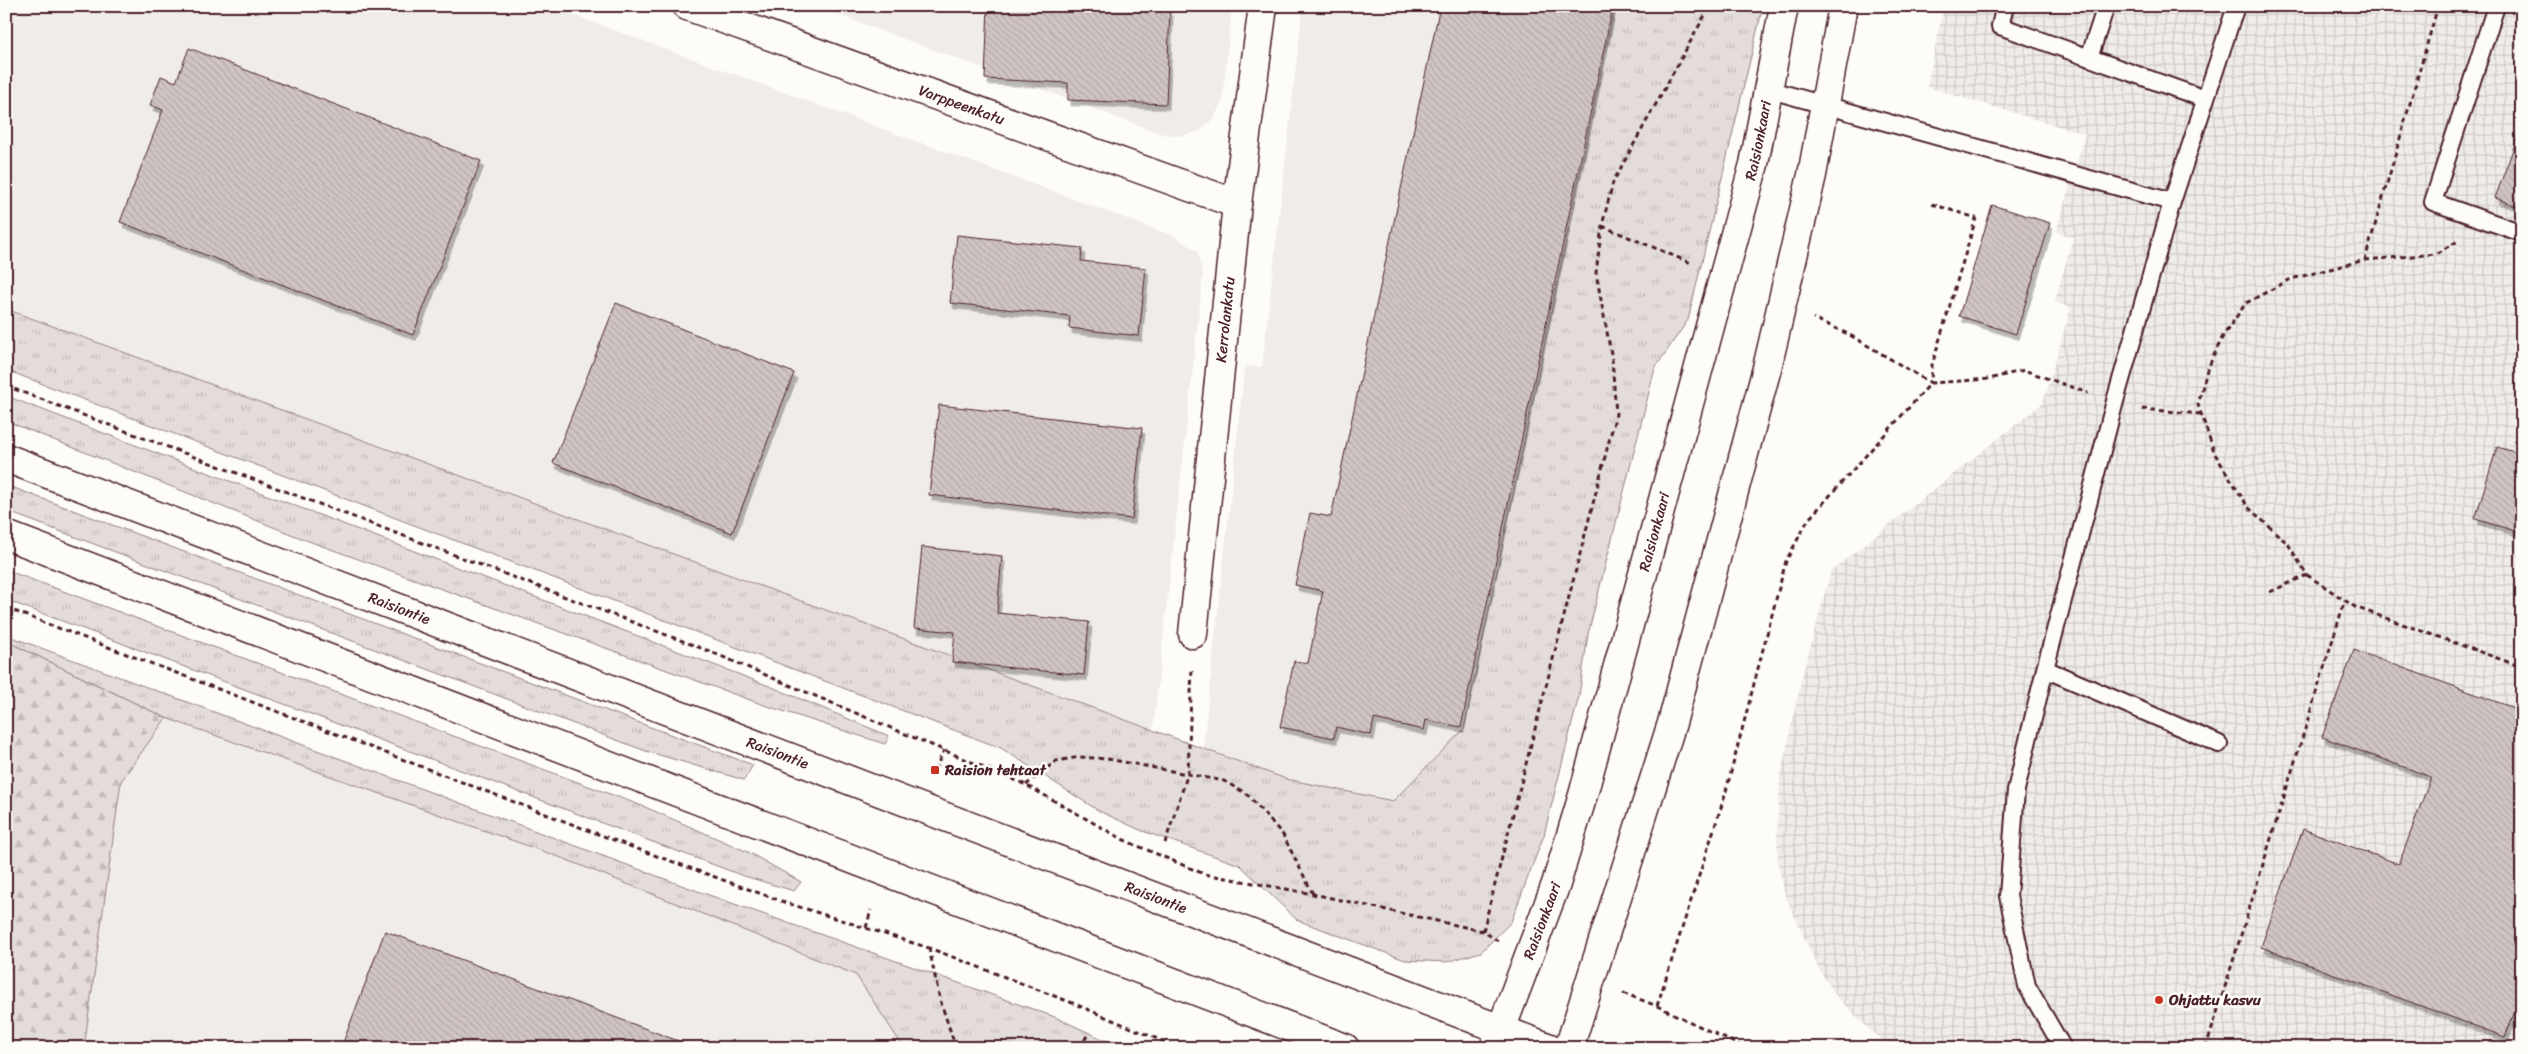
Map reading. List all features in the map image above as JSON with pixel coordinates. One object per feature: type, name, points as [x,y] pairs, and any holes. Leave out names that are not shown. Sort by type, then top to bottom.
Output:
[{"type":"main road","name":"Varppeenkatu","points":[[687,6],[1237,204]]},
{"type":"main road","name":"Kerrolankatu","points":[[1193,634],[1237,204],[1263,6]]},
{"type":"main road","name":"Raisionkaari","points":[[1498,1038],[1556,884],[1584,795],[1754,164],[1784,6]]},
{"type":"main road","points":[[1569,1048],[1675,714],[1767,368],[1826,106],[1843,6]]},
{"type":"main road","name":"Raisiontie","points":[[6,458],[1498,1038],[1550,1048]]},
{"type":"main road","points":[[6,535],[720,806],[1345,1048]]},
{"type":"lane","points":[[2005,6],[2000,26],[2206,99]]},
{"type":"lane","points":[[2089,58],[2106,6]]},
{"type":"lane","points":[[2063,1048],[2027,986],[2008,896],[2016,790],[2045,669],[2115,401],[2172,202],[2236,6]]},
{"type":"lane","points":[[2496,6],[2432,202],[2522,233]]},
{"type":"lane","points":[[1767,89],[2172,202]]},
{"type":"lane","points":[[2045,669],[2219,744]]},
{"type":"path","points":[[1483,931],[1616,414],[1612,359],[1596,273],[1602,226],[1614,182],[1710,6]]},
{"type":"path","points":[[2364,260],[2438,6]]},
{"type":"path","points":[[1657,1006],[1725,795],[1786,561],[1808,520],[1931,383],[1932,365],[1976,218],[1932,204]]},
{"type":"path","points":[[2491,223],[2435,254],[2364,260],[2291,279],[2246,303],[2223,336],[2206,370],[2198,405],[2215,454],[2248,507],[2288,544],[2307,575],[2356,607],[2522,667]]},
{"type":"path","points":[[1602,226],[1699,266]]},
{"type":"path","points":[[1806,314],[1848,334],[1931,383],[1989,379],[2024,370],[2050,380]]},
{"type":"path","points":[[6,386],[709,650],[1026,785],[1124,840],[1204,874],[1313,894],[1483,931],[1528,960]]},
{"type":"path","points":[[2270,592],[2307,575]]},
{"type":"path","points":[[2206,1048],[2345,600]]},
{"type":"path","points":[[6,608],[632,847],[784,902],[929,948],[1070,1002],[1179,1048]]},
{"type":"path","points":[[1165,843],[1188,773],[1193,634]]},
{"type":"path","points":[[936,770],[944,750]]},
{"type":"path","points":[[1026,785],[1056,761],[1080,757],[1108,759],[1224,781],[1248,794],[1283,835],[1313,894]]},
{"type":"path","points":[[866,928],[871,910]]},
{"type":"path","points":[[929,948],[940,1000],[956,1048]]},
{"type":"path","points":[[6,968],[8,969],[6,985]]},
{"type":"path","points":[[1591,981],[1657,1006],[1745,1048]]},
{"type":"path","points":[[6,1031],[8,1048]]},
{"type":"path","points":[[1080,1048],[1088,1034]]},
{"type":"shaded area","points":[[6,6],[549,6],[1176,237],[1197,251],[1203,275],[1153,730],[6,309]]},
{"type":"shaded area","points":[[814,6],[1232,6],[1222,102],[1214,118],[1199,131],[1182,136],[1162,134]]},
{"type":"shaded area","points":[[1303,6],[1615,6],[1464,729],[1393,801],[1286,779],[1203,748],[1245,366],[1262,367]]},
{"type":"shaded area","points":[[1944,6],[2522,6],[2522,1048],[1891,1048],[1837,997],[1819,970],[1785,895],[1778,864],[1777,836],[1780,778],[1802,677],[1831,571],[2043,403],[2071,308],[2055,302],[2073,237],[2056,232],[2085,134],[1927,87]]},
{"type":"shaded area","points":[[166,718],[562,858],[856,975],[904,1048],[84,1048],[121,781]]},
{"type":"green space","points":[[1615,6],[1763,6],[1688,320],[1655,368],[1588,634],[1579,696],[1544,835],[1511,922],[1481,952],[1446,962],[1405,960],[1297,920],[1240,865],[1140,830],[1099,811],[1001,748],[6,370],[6,309],[1286,779],[1393,801],[1464,729]]},
{"type":"green space","points":[[6,396],[772,687],[889,736],[885,744],[764,705],[311,542],[6,421]]},
{"type":"green space","points":[[6,485],[753,765],[744,780],[646,751],[6,511]]},
{"type":"green space","points":[[6,570],[645,807],[748,852],[801,882],[794,891],[741,875],[6,600]]},
{"type":"green space","points":[[6,635],[703,893],[1055,1017],[1122,1048],[904,1048],[856,975],[562,858],[166,718],[6,641]]},
{"type":"green space","points":[[6,641],[166,718],[121,781],[84,1048],[6,1048]]},
{"type":"building","points":[[988,6],[1076,6],[1170,11],[1166,104],[1068,100],[1068,83],[985,79]]},
{"type":"building","points":[[1440,6],[1613,6],[1461,727],[1426,720],[1424,730],[1374,719],[1371,735],[1336,727],[1334,738],[1280,727],[1294,661],[1308,663],[1323,591],[1295,585],[1310,513],[1331,517]]},
{"type":"building","points":[[189,48],[481,161],[413,335],[120,222],[163,110],[150,105],[161,76],[176,82]]},
{"type":"building","points":[[2522,125],[2522,208],[2495,198]]},
{"type":"building","points":[[1992,205],[2050,223],[2016,334],[1959,316]]},
{"type":"building","points":[[957,235],[1082,248],[1081,261],[1146,268],[1139,336],[1069,328],[1070,316],[950,303]]},
{"type":"building","points":[[616,303],[794,373],[732,533],[553,463]]},
{"type":"building","points":[[939,405],[1142,428],[1132,519],[929,495]]},
{"type":"building","points":[[2497,447],[2522,454],[2522,533],[2475,519]]},
{"type":"building","points":[[922,547],[1002,556],[997,613],[1089,622],[1084,675],[952,662],[955,632],[914,628]]},
{"type":"building","points":[[2354,650],[2522,711],[2522,992],[2505,1037],[2261,947],[2303,829],[2399,864],[2431,777],[2322,737]]},
{"type":"building","points":[[385,931],[697,1048],[341,1048]]},
{"type":"place","name":"Raision tehtaat","points":[[935,770]]},
{"type":"place","name":"Ohjattu kasvu","points":[[2159,1000]]}]
